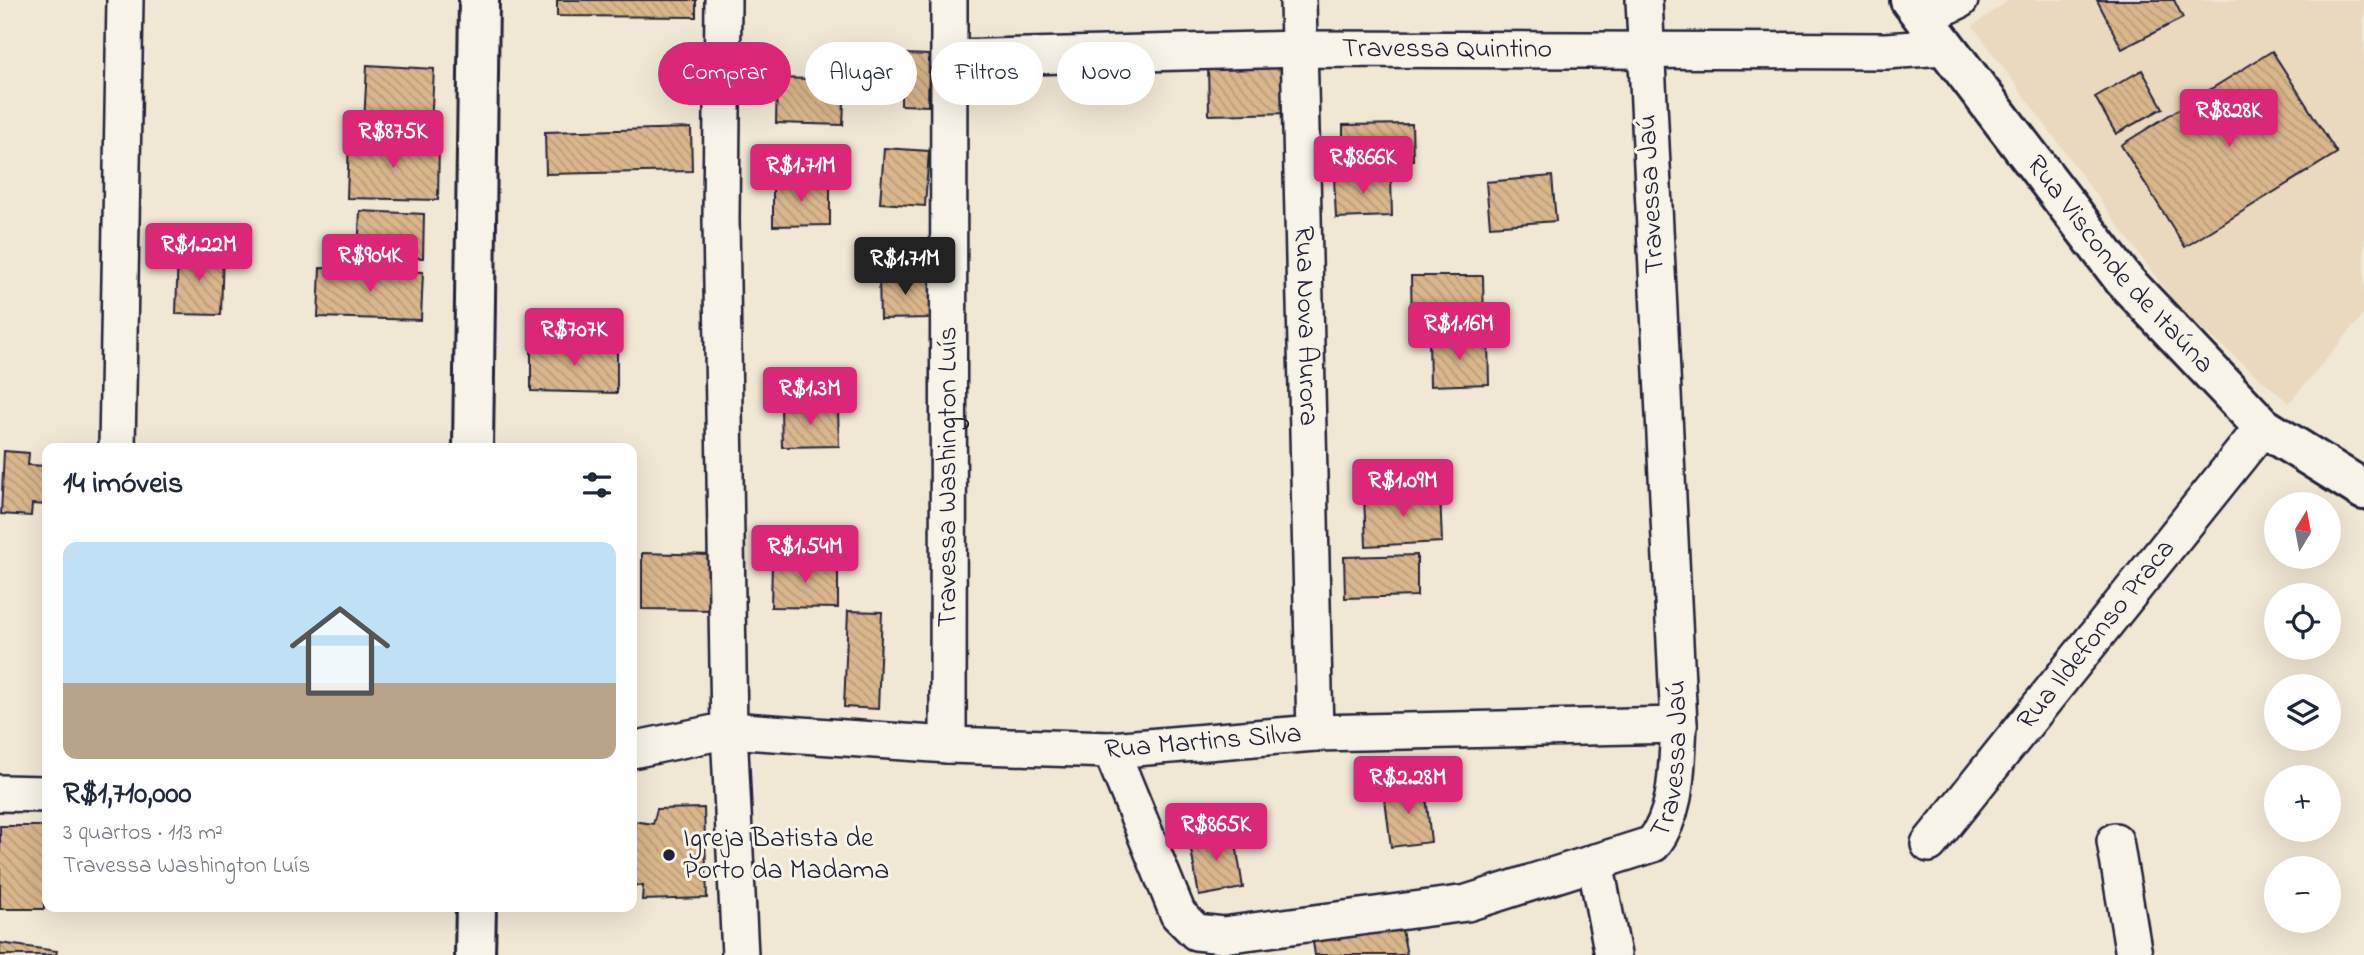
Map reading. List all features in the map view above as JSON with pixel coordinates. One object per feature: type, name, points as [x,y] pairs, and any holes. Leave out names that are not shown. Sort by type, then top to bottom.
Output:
[{"type":"main road","points":[[473,443],[479,0]]},
{"type":"main road","name":"Rua Visconde de Itaúna","points":[[1926,22],[2124,280],[2263,427],[2364,490]]},
{"type":"main road","points":[[475,955],[476,912]]},
{"type":"street","points":[[117,443],[125,0]]},
{"type":"street","points":[[723,0],[722,219],[729,730],[740,955]]},
{"type":"street","name":"Travessa Washington Luís","points":[[949,0],[950,42]]},
{"type":"street","name":"Rua Nova Aurora","points":[[1298,0],[1315,733]]},
{"type":"street","name":"Travessa Jaú","points":[[1111,750],[1178,914],[1196,933],[1223,935],[1467,903],[1653,844],[1666,827],[1672,804],[1679,725],[1644,48],[1644,0]]},
{"type":"street","points":[[1926,22],[1960,0]]},
{"type":"street","name":"Travessa Quintino","points":[[1043,56],[1299,49],[1644,48],[1886,51],[1926,22]]},
{"type":"street","name":"Travessa Washington Luís","points":[[948,745],[950,105]]},
{"type":"street","name":"Rua Ildefonso Praca","points":[[1929,844],[2263,427]]},
{"type":"street","name":"Rua Martins Silva","points":[[637,749],[729,730],[948,745],[1111,750],[1315,733],[1679,725]]},
{"type":"street","points":[[0,793],[42,793]]},
{"type":"street","points":[[2115,841],[2134,955]]},
{"type":"street","points":[[1595,862],[1613,955]]},
{"type":"shaded area","points":[[2009,0],[2364,0],[2364,314],[2289,403],[2180,310],[1973,26]]},
{"type":"building","points":[[557,0],[696,0],[696,17],[557,16]]},
{"type":"building","points":[[2097,0],[2174,0],[2183,18],[2122,49]]},
{"type":"building","points":[[2272,51],[2337,153],[2185,247],[2121,145]]},
{"type":"building","points":[[917,55],[929,55],[928,106],[901,105],[917,105]]},
{"type":"building","points":[[1288,64],[1289,113],[1209,115],[1208,65]]},
{"type":"building","points":[[367,65],[434,69],[431,127],[364,124]]},
{"type":"building","points":[[2142,70],[2163,108],[2116,134],[2095,97]]},
{"type":"building","points":[[791,78],[805,79],[805,105],[844,105],[843,125],[776,123],[776,105],[791,105]]},
{"type":"building","points":[[1412,124],[1413,160],[1343,161],[1343,125]]},
{"type":"building","points":[[691,128],[692,171],[546,174],[545,132]]},
{"type":"building","points":[[349,139],[439,141],[438,200],[347,198]]},
{"type":"building","points":[[884,148],[929,151],[925,206],[880,203]]},
{"type":"building","points":[[1391,175],[1392,216],[1336,218],[1334,177]]},
{"type":"building","points":[[1552,176],[1556,221],[1490,226],[1486,182]]},
{"type":"building","points":[[773,182],[830,182],[830,225],[773,226]]},
{"type":"building","points":[[360,211],[424,214],[423,258],[358,256]]},
{"type":"building","points":[[178,251],[223,252],[221,315],[176,314]]},
{"type":"building","points":[[320,268],[423,272],[421,320],[318,317]]},
{"type":"building","points":[[930,276],[930,318],[880,319],[879,277]]},
{"type":"building","points":[[1411,276],[1483,276],[1484,325],[1412,326]]},
{"type":"building","points":[[1429,339],[1488,339],[1489,384],[1430,386]]},
{"type":"building","points":[[531,343],[617,343],[617,393],[531,391]]},
{"type":"building","points":[[838,408],[839,446],[782,447],[781,409]]},
{"type":"building","points":[[4,451],[29,453],[28,465],[42,466],[42,505],[32,504],[31,516],[1,514]]},
{"type":"building","points":[[1440,492],[1442,542],[1366,546],[1364,495]]},
{"type":"building","points":[[642,553],[712,555],[711,610],[642,609]]},
{"type":"building","points":[[1417,555],[1417,596],[1345,598],[1344,557]]},
{"type":"building","points":[[772,561],[838,562],[838,608],[771,607]]},
{"type":"building","points":[[848,611],[882,612],[878,709],[844,707]]},
{"type":"building","points":[[1425,786],[1431,842],[1391,847],[1384,791]]},
{"type":"building","name":"Igreja Batista de Porto da Madama","points":[[704,808],[707,898],[642,900],[643,886],[637,885],[637,822],[653,824],[657,809]]},
{"type":"building","points":[[0,826],[42,826],[42,909],[0,909]]},
{"type":"building","points":[[1234,831],[1243,888],[1199,896],[1189,838]]},
{"type":"building","points":[[1400,920],[1407,955],[1315,955],[1312,936]]},
{"type":"building","points":[[0,943],[57,951],[56,955],[0,955]]},
{"type":"place","name":"Igreja Batista de Porto da Madama","points":[[669,855]]}]
